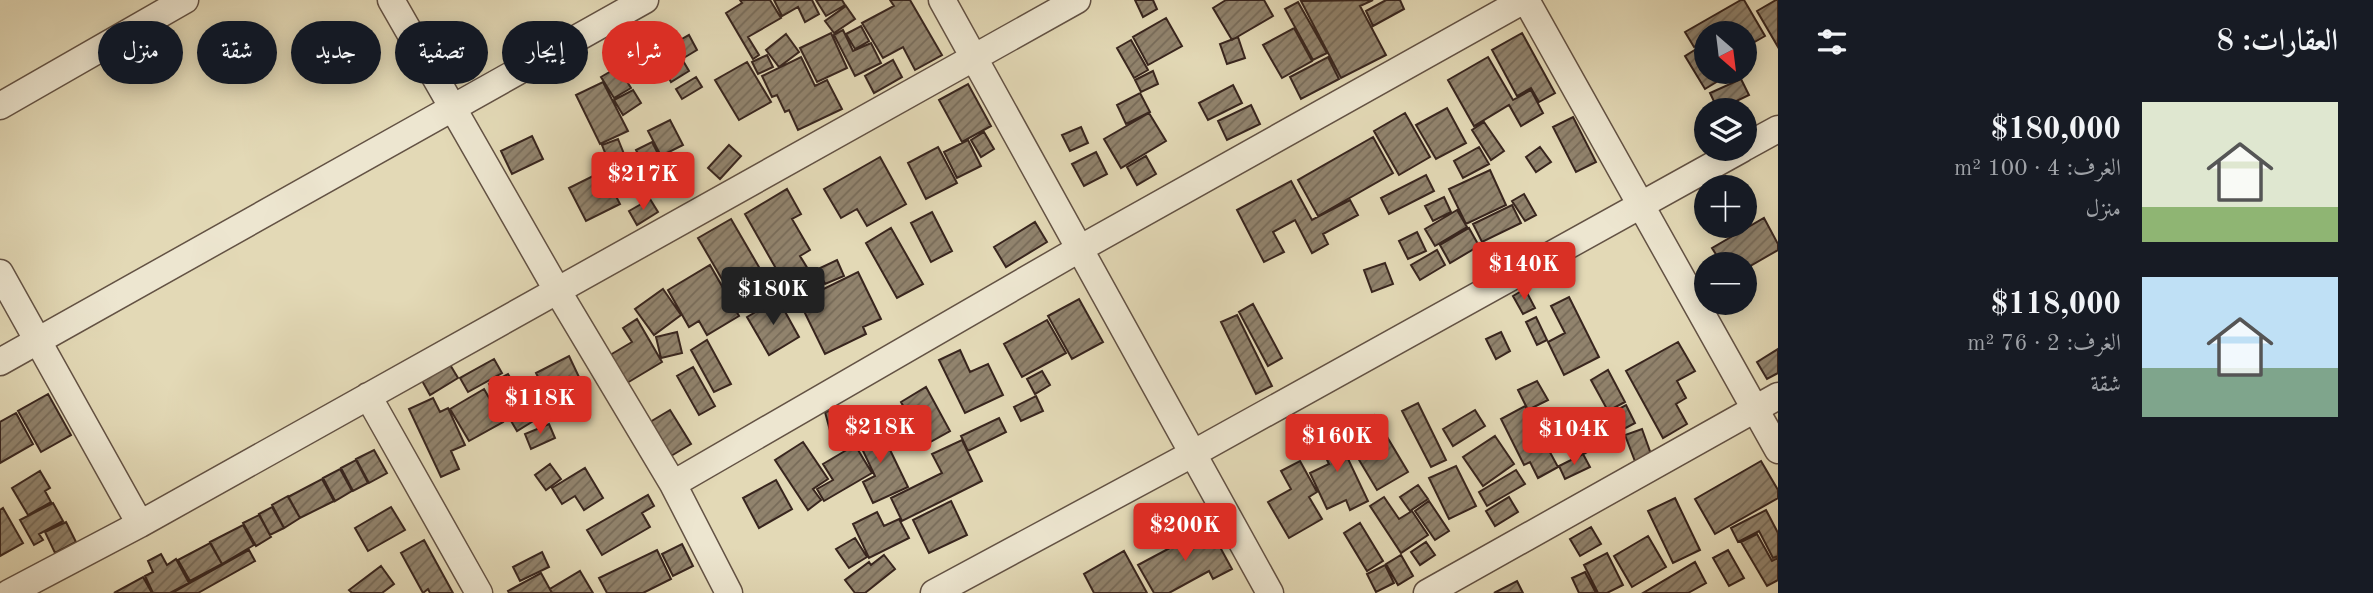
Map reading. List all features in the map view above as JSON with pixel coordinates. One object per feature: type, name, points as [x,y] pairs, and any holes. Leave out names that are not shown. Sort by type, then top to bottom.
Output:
[{"type":"street","points":[[0,106],[186,0]]},
{"type":"street","points":[[391,0],[557,290],[673,484],[729,593]]},
{"type":"street","points":[[0,362],[645,0]]},
{"type":"street","points":[[942,0],[1270,593]]},
{"type":"street","points":[[19,591],[1077,0]]},
{"type":"street","points":[[673,484],[1081,248],[1525,0],[1778,450]]},
{"type":"street","points":[[1757,140],[1778,129]]},
{"type":"street","points":[[934,593],[1194,453],[1720,161]]},
{"type":"street","points":[[0,274],[140,524]]},
{"type":"street","points":[[368,396],[479,593]]},
{"type":"street","points":[[1427,593],[1778,396]]},
{"type":"building","points":[[740,0],[770,0],[781,18],[748,37],[759,55],[753,59],[726,13],[742,3]]},
{"type":"building","points":[[774,0],[812,0],[819,14],[805,22],[798,7],[782,16]]},
{"type":"building","points":[[816,0],[842,0],[845,5],[826,16]]},
{"type":"building","points":[[890,0],[910,0],[942,55],[915,70],[903,47],[883,58],[862,23],[894,6]]},
{"type":"building","points":[[1135,0],[1153,0],[1157,9],[1143,17]]},
{"type":"building","points":[[1226,0],[1264,0],[1273,16],[1232,40],[1213,8]]},
{"type":"building","points":[[1373,0],[1360,6],[1386,55],[1341,78],[1301,1]]},
{"type":"building","points":[[1386,0],[1400,0],[1404,9],[1373,26],[1366,11]]},
{"type":"building","points":[[1744,0],[1756,21],[1704,21]]},
{"type":"building","points":[[1778,0],[1778,47],[1757,11]]},
{"type":"building","points":[[1298,2],[1327,53],[1313,60],[1285,9]]},
{"type":"building","points":[[846,6],[855,19],[834,33],[825,21]]},
{"type":"building","points":[[1166,18],[1182,46],[1148,65],[1133,37]]},
{"type":"building","points":[[1757,22],[1765,36],[1757,41]]},
{"type":"building","points":[[861,26],[869,41],[855,49],[846,34]]},
{"type":"building","points":[[1694,27],[1694,47],[1685,32]]},
{"type":"building","points":[[1294,28],[1312,61],[1282,78],[1263,45]]},
{"type":"building","points":[[843,30],[853,51],[871,43],[881,63],[855,76],[834,35]]},
{"type":"building","points":[[831,33],[847,68],[817,82],[800,48]]},
{"type":"building","points":[[1522,33],[1555,93],[1539,102],[1531,88],[1517,96],[1492,50]]},
{"type":"building","points":[[786,34],[799,52],[779,67],[766,50]]},
{"type":"building","points":[[689,35],[697,50],[686,57],[686,37]]},
{"type":"building","points":[[1238,37],[1245,58],[1227,64],[1220,44]]},
{"type":"building","points":[[1131,40],[1148,70],[1134,78],[1117,48]]},
{"type":"building","points":[[1694,50],[1694,71],[1685,56]]},
{"type":"building","points":[[767,55],[773,67],[758,74],[752,62]]},
{"type":"building","points":[[801,57],[815,86],[827,80],[842,109],[798,130],[789,110],[785,112],[777,95],[772,97],[762,76]]},
{"type":"building","points":[[1328,57],[1339,79],[1301,99],[1290,77]]},
{"type":"building","points":[[1488,57],[1513,100],[1531,90],[1543,113],[1521,126],[1509,105],[1474,126],[1448,80]]},
{"type":"building","points":[[893,60],[902,77],[874,93],[865,76]]},
{"type":"building","points":[[747,62],[771,102],[739,120],[715,80]]},
{"type":"building","points":[[1153,71],[1158,84],[1141,92],[1135,80]]},
{"type":"building","points":[[696,77],[702,87],[682,99],[676,89]]},
{"type":"building","points":[[602,82],[628,131],[600,144],[576,95]]},
{"type":"building","points":[[605,84],[629,84],[631,88],[614,98]]},
{"type":"building","points":[[968,84],[991,126],[962,142],[939,100]]},
{"type":"building","points":[[1730,84],[1744,84],[1749,95],[1743,98],[1712,98],[1710,93]]},
{"type":"building","points":[[1233,85],[1242,103],[1208,120],[1199,103]]},
{"type":"building","points":[[633,90],[641,103],[623,115],[614,100]]},
{"type":"building","points":[[1140,93],[1150,112],[1126,124],[1117,105]]},
{"type":"building","points":[[1251,105],[1260,124],[1227,140],[1218,121]]},
{"type":"building","points":[[1447,108],[1466,143],[1436,159],[1416,125]]},
{"type":"building","points":[[1149,113],[1166,141],[1121,168],[1104,139]]},
{"type":"building","points":[[1405,113],[1430,157],[1399,175],[1374,131]]},
{"type":"building","points":[[1573,117],[1596,162],[1576,172],[1553,127]]},
{"type":"building","points":[[670,120],[683,145],[661,156],[648,131]]},
{"type":"building","points":[[1484,122],[1504,151],[1491,160],[1472,130]]},
{"type":"building","points":[[1081,127],[1088,143],[1070,151],[1062,135]]},
{"type":"building","points":[[984,132],[994,149],[981,157],[971,140]]},
{"type":"building","points":[[532,136],[543,159],[512,174],[501,151]]},
{"type":"building","points":[[1373,137],[1393,173],[1318,216],[1298,180]]},
{"type":"building","points":[[618,139],[624,154],[608,160],[602,145]]},
{"type":"building","points":[[968,140],[981,166],[957,178],[944,152]]},
{"type":"building","points":[[652,142],[669,175],[652,183],[636,150]]},
{"type":"building","points":[[729,145],[741,156],[720,179],[708,168]]},
{"type":"building","points":[[938,147],[957,183],[926,199],[908,163]]},
{"type":"building","points":[[1479,147],[1489,164],[1463,178],[1454,161]]},
{"type":"building","points":[[1540,147],[1551,162],[1536,172],[1526,157]]},
{"type":"building","points":[[1096,152],[1107,174],[1084,186],[1072,164]]},
{"type":"building","points":[[632,154],[645,174],[628,185],[615,165]]},
{"type":"building","points":[[1146,156],[1156,174],[1137,185],[1127,167]]},
{"type":"building","points":[[880,157],[906,204],[867,226],[857,209],[841,218],[824,189]]},
{"type":"building","points":[[1490,170],[1506,205],[1466,224],[1449,189]]},
{"type":"building","points":[[603,171],[620,204],[586,221],[569,188]]},
{"type":"building","points":[[1426,175],[1434,191],[1389,214],[1381,198]]},
{"type":"building","points":[[1291,181],[1312,220],[1350,200],[1358,215],[1323,234],[1328,244],[1312,253],[1295,220],[1273,232],[1284,252],[1264,262],[1237,210]]},
{"type":"building","points":[[787,189],[801,214],[792,219],[810,250],[800,256],[811,274],[787,288],[745,214]]},
{"type":"building","points":[[1524,194],[1536,215],[1525,221],[1512,201]]},
{"type":"building","points":[[1444,197],[1451,212],[1433,221],[1425,206]]},
{"type":"building","points":[[650,199],[658,212],[637,225],[629,211]]},
{"type":"building","points":[[1512,205],[1521,223],[1482,242],[1473,224]]},
{"type":"building","points":[[1457,210],[1467,227],[1435,246],[1425,229]]},
{"type":"building","points":[[932,212],[952,251],[931,262],[911,223]]},
{"type":"building","points":[[1764,218],[1778,244],[1778,250],[1757,262],[1757,252],[1714,252],[1712,248],[1729,238],[1757,238],[1757,222]]},
{"type":"building","points":[[731,219],[770,286],[737,305],[698,238]]},
{"type":"building","points":[[1035,222],[1047,242],[1006,267],[994,247]]},
{"type":"building","points":[[891,228],[923,284],[897,298],[866,243]]},
{"type":"building","points":[[1469,228],[1479,246],[1450,263],[1440,245]]},
{"type":"building","points":[[1417,232],[1426,251],[1408,259],[1399,241]]},
{"type":"building","points":[[1437,250],[1445,265],[1420,280],[1411,265]]},
{"type":"building","points":[[837,260],[844,276],[825,284],[818,269]]},
{"type":"building","points":[[1385,263],[1393,284],[1372,292],[1364,270]]},
{"type":"building","points":[[710,265],[739,316],[707,335],[699,321],[689,327],[668,290]]},
{"type":"building","points":[[858,272],[881,319],[863,327],[866,334],[825,354],[799,301]]},
{"type":"building","points":[[663,289],[681,315],[654,335],[635,309]]},
{"type":"building","points":[[1525,289],[1535,308],[1523,314],[1513,296]]},
{"type":"building","points":[[1569,297],[1599,357],[1564,375],[1548,342],[1565,333],[1551,306]]},
{"type":"building","points":[[778,299],[799,337],[769,355],[747,317]]},
{"type":"building","points":[[1079,299],[1103,342],[1072,359],[1048,316]]},
{"type":"building","points":[[1253,304],[1282,358],[1268,366],[1239,312]]},
{"type":"building","points":[[1237,315],[1272,386],[1256,394],[1221,322]]},
{"type":"building","points":[[1536,317],[1547,340],[1537,345],[1526,322]]},
{"type":"building","points":[[637,319],[662,362],[622,386],[605,358],[632,342],[623,328]]},
{"type":"building","points":[[1047,320],[1066,353],[1022,377],[1004,344]]},
{"type":"building","points":[[677,332],[682,353],[661,358],[656,337]]},
{"type":"building","points":[[1501,332],[1510,351],[1496,359],[1486,339]]},
{"type":"building","points":[[707,340],[731,384],[714,392],[691,350]]},
{"type":"building","points":[[1678,342],[1695,371],[1677,381],[1686,398],[1676,404],[1687,424],[1663,438],[1626,371]]},
{"type":"building","points":[[1778,349],[1778,373],[1767,379],[1757,362]]},
{"type":"building","points":[[960,350],[970,372],[988,364],[1003,395],[965,413],[939,360]]},
{"type":"building","points":[[569,356],[588,396],[555,412],[536,373]]},
{"type":"building","points":[[494,359],[502,373],[468,392],[460,378]]},
{"type":"building","points":[[449,363],[458,378],[430,395],[421,379]]},
{"type":"building","points":[[693,367],[715,406],[699,415],[677,376]]},
{"type":"building","points":[[1608,370],[1625,402],[1608,411],[1591,380]]},
{"type":"building","points":[[1042,371],[1050,385],[1035,394],[1027,379]]},
{"type":"building","points":[[508,374],[535,420],[517,431],[489,384]]},
{"type":"building","points":[[1537,381],[1548,400],[1528,410],[1518,390]]},
{"type":"building","points":[[926,387],[950,431],[925,445],[901,402]]},
{"type":"building","points":[[484,389],[503,422],[469,441],[450,409]]},
{"type":"building","points":[[48,394],[71,435],[41,452],[18,411]]},
{"type":"building","points":[[1036,396],[1043,411],[1021,421],[1014,407]]},
{"type":"building","points":[[433,398],[440,412],[448,408],[465,445],[451,451],[459,469],[441,477],[409,409]]},
{"type":"building","points":[[1418,403],[1446,460],[1431,467],[1402,411]]},
{"type":"building","points":[[1626,405],[1635,423],[1622,430],[1613,412]]},
{"type":"building","points":[[1525,406],[1558,467],[1538,478],[1530,462],[1524,465],[1501,419]]},
{"type":"building","points":[[846,407],[852,433],[832,438],[825,412]]},
{"type":"building","points":[[670,410],[691,444],[671,456],[650,422]]},
{"type":"building","points":[[1475,410],[1485,426],[1453,446],[1443,429]]},
{"type":"building","points":[[16,413],[33,444],[0,463],[0,422]]},
{"type":"building","points":[[1374,415],[1408,472],[1377,490],[1343,433]]},
{"type":"building","points":[[1608,417],[1618,434],[1584,454],[1574,437]]},
{"type":"building","points":[[999,418],[1006,432],[968,451],[961,436]]},
{"type":"building","points":[[877,423],[908,487],[873,503],[863,482],[875,476],[855,434]]},
{"type":"building","points":[[549,424],[555,438],[531,449],[525,434]]},
{"type":"building","points":[[1332,425],[1368,501],[1350,510],[1346,500],[1327,509],[1310,473],[1329,464],[1314,433]]},
{"type":"building","points":[[1642,429],[1652,457],[1636,464],[1625,435]]},
{"type":"building","points":[[1495,436],[1514,464],[1483,486],[1463,457]]},
{"type":"building","points":[[962,440],[982,481],[902,521],[891,498],[942,473],[932,454]]},
{"type":"building","points":[[803,442],[828,479],[813,489],[821,500],[808,510],[775,460]]},
{"type":"building","points":[[855,445],[872,473],[824,501],[817,489],[833,480],[823,464]]},
{"type":"building","points":[[374,450],[387,473],[369,483],[356,459]]},
{"type":"building","points":[[1583,454],[1590,467],[1565,479],[1559,466]]},
{"type":"building","points":[[356,460],[368,483],[353,491],[341,468]]},
{"type":"building","points":[[1300,461],[1317,492],[1309,497],[1322,519],[1289,538],[1268,502],[1291,489],[1281,471]]},
{"type":"building","points":[[1761,461],[1778,490],[1778,498],[1715,534],[1695,499]]},
{"type":"building","points":[[550,464],[561,479],[546,490],[535,475]]},
{"type":"building","points":[[1456,466],[1476,506],[1449,519],[1429,478]]},
{"type":"building","points":[[585,468],[603,498],[584,510],[575,496],[562,504],[552,488]]},
{"type":"building","points":[[340,469],[352,491],[335,501],[323,478]]},
{"type":"building","points":[[1516,470],[1525,484],[1487,506],[1479,492]]},
{"type":"building","points":[[40,471],[50,488],[45,491],[51,502],[28,515],[12,488]]},
{"type":"building","points":[[322,479],[334,501],[300,518],[288,497]]},
{"type":"building","points":[[776,480],[792,509],[759,528],[743,498]]},
{"type":"building","points":[[1418,485],[1428,499],[1410,511],[1400,497]]},
{"type":"building","points":[[648,495],[654,506],[642,513],[650,527],[602,555],[587,530]]},
{"type":"building","points":[[288,496],[300,518],[284,528],[272,505]]},
{"type":"building","points":[[1384,497],[1399,519],[1412,511],[1428,535],[1401,553],[1370,506]]},
{"type":"building","points":[[1509,497],[1518,512],[1495,526],[1486,511]]},
{"type":"building","points":[[1675,498],[1700,550],[1673,563],[1648,511]]},
{"type":"building","points":[[951,501],[967,535],[929,553],[913,520]]},
{"type":"building","points":[[1429,501],[1449,531],[1435,540],[1415,511]]},
{"type":"building","points":[[53,503],[63,521],[39,534],[43,540],[34,545],[20,520]]},
{"type":"building","points":[[272,507],[284,528],[270,535],[259,514]]},
{"type":"building","points":[[391,507],[405,530],[368,551],[355,528]]},
{"type":"building","points":[[3,508],[23,543],[0,556],[0,510]]},
{"type":"building","points":[[1766,510],[1778,533],[1778,556],[1773,558],[1759,531],[1738,542],[1731,528]]},
{"type":"building","points":[[877,512],[884,526],[899,519],[909,538],[869,558],[853,524]]},
{"type":"building","points":[[259,515],[271,537],[256,546],[243,523]]},
{"type":"building","points":[[66,522],[76,542],[55,553],[45,532]]},
{"type":"building","points":[[1360,523],[1383,561],[1367,571],[1344,533]]},
{"type":"building","points":[[243,525],[254,545],[222,564],[210,542]]},
{"type":"building","points":[[1209,527],[1232,569],[1213,579],[1209,571],[1169,593],[1154,593],[1138,565]]},
{"type":"building","points":[[1591,527],[1601,544],[1580,556],[1570,539]]},
{"type":"building","points":[[1757,534],[1772,561],[1778,558],[1778,580],[1767,586],[1741,542]]},
{"type":"building","points":[[1648,536],[1666,567],[1632,587],[1614,556]]},
{"type":"building","points":[[855,538],[867,557],[849,568],[836,549]]},
{"type":"building","points":[[424,540],[453,593],[430,593],[428,589],[423,593],[401,553]]},
{"type":"building","points":[[1426,542],[1435,555],[1420,565],[1411,552]]},
{"type":"building","points":[[210,543],[222,564],[190,581],[178,560]]},
{"type":"building","points":[[682,544],[693,566],[673,576],[662,554]]},
{"type":"building","points":[[249,550],[255,561],[198,593],[172,593]]},
{"type":"building","points":[[657,550],[671,579],[643,593],[607,593],[599,578]]},
{"type":"building","points":[[1728,550],[1744,578],[1729,586],[1713,558]]},
{"type":"building","points":[[1124,551],[1147,593],[1094,593],[1084,574]]},
{"type":"building","points":[[542,552],[549,567],[520,581],[513,567]]},
{"type":"building","points":[[1607,553],[1623,585],[1607,593],[1598,593],[1584,565]]},
{"type":"building","points":[[161,554],[167,565],[176,559],[189,583],[170,593],[153,593],[145,576],[153,572],[148,561]]},
{"type":"building","points":[[884,555],[895,569],[865,593],[855,593],[845,580],[869,562],[871,565]]},
{"type":"building","points":[[1401,555],[1413,576],[1398,585],[1386,564]]},
{"type":"building","points":[[1695,562],[1706,583],[1688,593],[1643,593]]},
{"type":"building","points":[[1385,565],[1394,583],[1376,592],[1367,574]]},
{"type":"building","points":[[381,566],[394,584],[382,593],[352,593],[349,590]]},
{"type":"building","points":[[580,571],[593,593],[552,593],[550,589]]},
{"type":"building","points":[[1585,572],[1596,593],[1579,593],[1572,578]]},
{"type":"building","points":[[541,573],[552,593],[509,593],[508,591]]},
{"type":"building","points":[[143,577],[152,593],[114,593]]},
{"type":"building","points":[[1517,581],[1523,593],[1494,593]]}]
